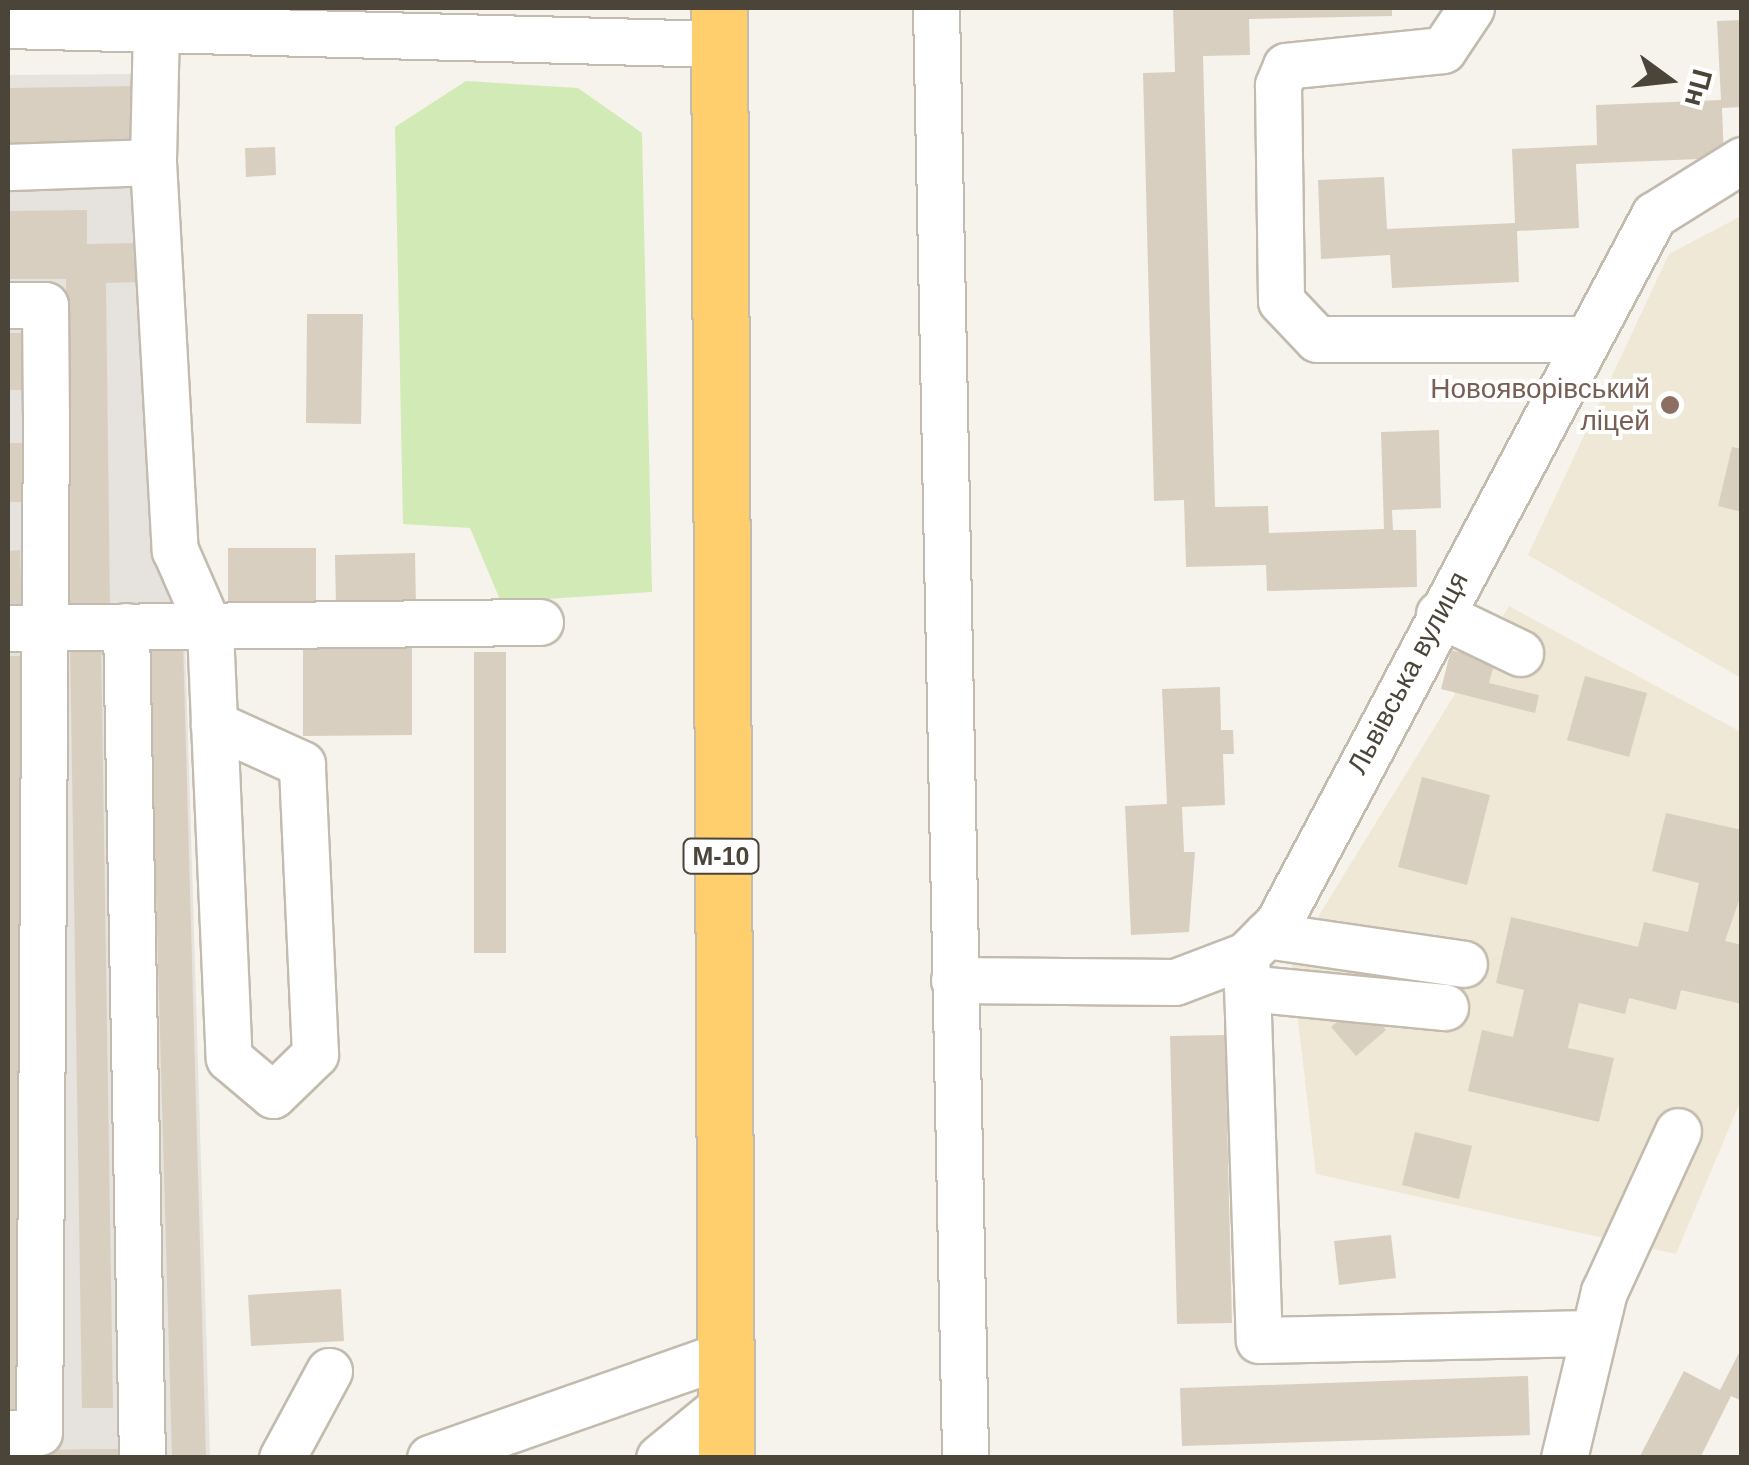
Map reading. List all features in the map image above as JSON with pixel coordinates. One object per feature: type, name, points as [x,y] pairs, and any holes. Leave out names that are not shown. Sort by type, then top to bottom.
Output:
[{"type":"highway","name":"М-10","points":[[719,26],[726,1458]]},
{"type":"street","points":[[936,8],[966,1458]]},
{"type":"street","points":[[1471,8],[1443,50],[1286,66],[1278,85],[1281,301],[1317,338],[1584,340]]},
{"type":"street","points":[[8,24],[156,28],[400,21],[719,26]]},
{"type":"street","points":[[156,28],[153,162],[175,550],[210,630],[228,1058],[273,1096],[315,1054],[302,764],[214,724]]},
{"type":"street","name":"Львівська вулиця","points":[[1253,960],[1654,215],[1742,160]]},
{"type":"street","points":[[8,167],[153,162]]},
{"type":"street","points":[[8,305],[45,305],[27,413],[23,628],[39,1432],[8,1433]]},
{"type":"street","points":[[1439,614],[1520,652]]},
{"type":"street","points":[[23,628],[126,626],[210,630],[540,622]]},
{"type":"street","points":[[126,626],[142,1458]]},
{"type":"street","points":[[954,980],[1175,982],[1253,960],[1464,964]]},
{"type":"street","points":[[1253,960],[1445,1007]]},
{"type":"street","points":[[1253,960],[1259,1340],[1592,1334]]},
{"type":"street","points":[[1564,1458],[1592,1334],[1678,1131]]},
{"type":"street","points":[[282,1458],[329,1371]]},
{"type":"street","points":[[430,1458],[498,1444],[726,1378]]},
{"type":"street","points":[[659,1458],[726,1378]]},
{"type":"shaded area","points":[[138,74],[184,604],[210,1457],[8,1457],[8,75]]},
{"type":"shaded area","name":"Новояворівський ліцей","points":[[1741,216],[1741,678],[1528,555],[1669,254]]},
{"type":"shaded area","points":[[1509,606],[1741,732],[1741,1100],[1676,1254],[1316,1174],[1291,961]]},
{"type":"green space","points":[[466,81],[578,88],[642,133],[652,592],[501,602],[470,528],[403,524],[395,127]]},
{"type":"building","points":[[1173,8],[1392,8],[1392,16],[1249,19],[1250,55],[1203,56],[1215,507],[1268,506],[1269,533],[1384,529],[1381,432],[1439,430],[1441,508],[1392,510],[1393,530],[1416,530],[1417,587],[1267,591],[1266,565],[1186,567],[1184,500],[1154,501],[1143,73],[1175,72]]},
{"type":"building","points":[[1742,20],[1742,107],[1722,108],[1724,158],[1576,164],[1579,228],[1517,231],[1519,282],[1392,288],[1390,255],[1321,259],[1318,180],[1384,177],[1387,229],[1515,223],[1512,149],[1597,145],[1596,105],[1721,100],[1717,21]]},
{"type":"building","points":[[138,86],[139,154],[8,156],[8,88]]},
{"type":"building","points":[[275,147],[276,175],[246,177],[245,148]]},
{"type":"building","points":[[87,210],[87,244],[141,243],[141,282],[106,283],[110,608],[70,608],[66,279],[8,279],[8,211]]},
{"type":"building","points":[[307,314],[363,314],[361,424],[306,423]]},
{"type":"building","points":[[8,333],[34,333],[35,390],[8,390]]},
{"type":"building","points":[[8,443],[40,443],[40,502],[8,502]]},
{"type":"building","points":[[1732,447],[1742,449],[1742,512],[1718,506]]},
{"type":"building","points":[[228,548],[316,548],[316,603],[228,603]]},
{"type":"building","points":[[20,550],[22,612],[8,613],[8,551]]},
{"type":"building","points":[[415,553],[416,606],[336,608],[335,555]]},
{"type":"building","points":[[70,642],[101,642],[113,1408],[82,1408]]},
{"type":"building","points":[[183,642],[206,1458],[172,1458],[149,644]]},
{"type":"building","points":[[412,648],[412,735],[303,736],[303,649]]},
{"type":"building","points":[[1451,650],[1495,661],[1489,683],[1539,695],[1535,713],[1441,689]]},
{"type":"building","points":[[474,652],[506,652],[506,953],[474,953]]},
{"type":"building","points":[[8,656],[25,656],[29,1417],[8,1417]]},
{"type":"building","points":[[1585,676],[1647,693],[1629,757],[1567,740]]},
{"type":"building","points":[[1220,687],[1221,730],[1233,730],[1234,754],[1223,754],[1225,805],[1182,807],[1184,852],[1195,852],[1189,932],[1131,935],[1125,806],[1167,804],[1162,689]]},
{"type":"building","points":[[1422,777],[1490,795],[1467,885],[1398,867]]},
{"type":"building","points":[[1666,813],[1742,830],[1742,892],[1725,941],[1742,945],[1742,1004],[1681,990],[1676,1010],[1629,998],[1625,1014],[1579,1003],[1568,1048],[1614,1058],[1599,1122],[1468,1091],[1482,1030],[1513,1037],[1524,990],[1496,983],[1511,917],[1638,947],[1644,922],[1688,932],[1699,883],[1652,871]]},
{"type":"building","points":[[1360,1002],[1386,1030],[1356,1056],[1331,1027]]},
{"type":"building","points":[[1225,1035],[1232,1323],[1177,1324],[1170,1036]]},
{"type":"building","points":[[1415,1132],[1472,1146],[1459,1199],[1402,1185]]},
{"type":"building","points":[[1391,1235],[1396,1278],[1339,1285],[1334,1241]]},
{"type":"building","points":[[341,1289],[344,1341],[251,1346],[248,1295]]},
{"type":"building","points":[[1742,1347],[1742,1401],[1731,1396],[1700,1458],[1639,1458],[1684,1371],[1720,1390]]},
{"type":"building","points":[[1528,1376],[1530,1435],[1182,1446],[1180,1388]]},
{"type":"building","points":[[122,1449],[122,1458],[8,1458],[8,1450]]},
{"type":"place","name":"Новояворівський ліцей","points":[[1670,405]]}]
